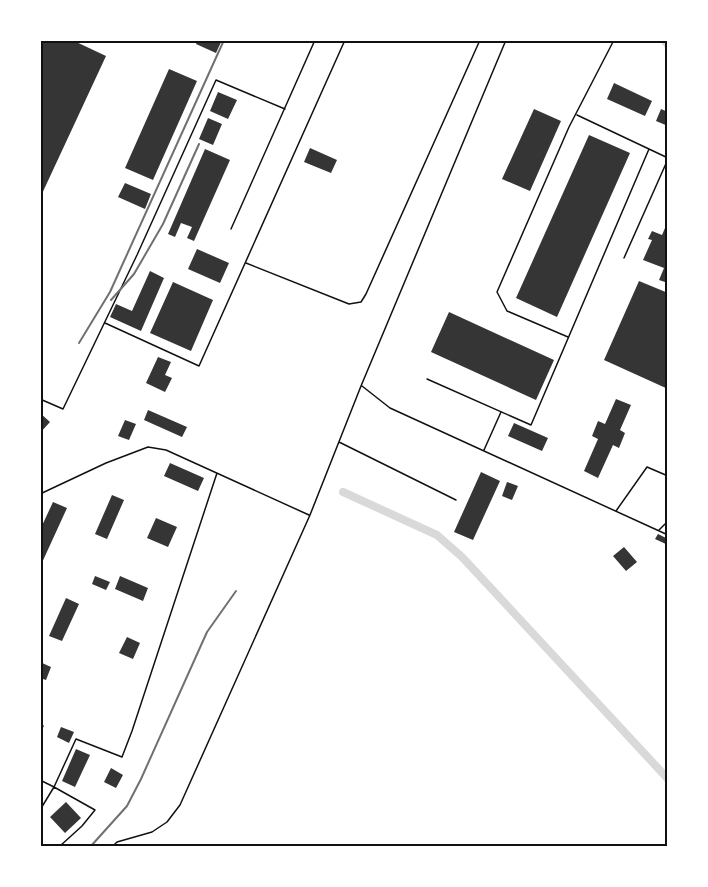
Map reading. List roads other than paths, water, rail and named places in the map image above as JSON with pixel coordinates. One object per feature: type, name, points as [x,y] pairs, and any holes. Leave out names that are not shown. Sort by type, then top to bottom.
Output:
[{"type":"lane","points":[[231,229],[315,40]]},
{"type":"lane","points":[[104,323],[199,366],[345,40]]},
{"type":"lane","points":[[245,263],[349,303],[361,302],[480,40]]},
{"type":"lane","points":[[113,846],[117,842],[152,832],[167,822],[180,805],[310,515],[361,386],[506,40]]},
{"type":"lane","points":[[569,337],[507,310],[497,292],[576,114],[614,40]]},
{"type":"lane","points":[[40,399],[63,409],[137,255],[216,80],[285,109]]},
{"type":"lane","points":[[576,114],[668,159],[624,258]]},
{"type":"lane","points":[[427,379],[531,425],[649,149]]},
{"type":"lane","points":[[361,386],[390,408],[668,535]]},
{"type":"lane","points":[[484,451],[501,412]]},
{"type":"lane","points":[[338,442],[456,500]]},
{"type":"lane","points":[[40,494],[106,463],[148,447],[166,450],[310,515]]},
{"type":"lane","points":[[616,511],[647,467],[668,476]]},
{"type":"lane","points":[[40,810],[54,787],[76,739],[122,757],[217,473]]},
{"type":"lane","points":[[658,531],[668,524]]},
{"type":"lane","points":[[40,733],[44,726]]},
{"type":"lane","points":[[40,780],[95,810],[82,826],[60,846]]},
{"type":"waterway","points":[[664,40],[668,45]]},
{"type":"waterway","points":[[343,492],[437,535],[462,557],[668,779]]},
{"type":"railway","points":[[79,343],[110,292],[224,40]]},
{"type":"railway","points":[[111,300],[134,274],[163,224],[199,144]]},
{"type":"railway","points":[[91,846],[127,806],[207,632],[236,591]]}]
